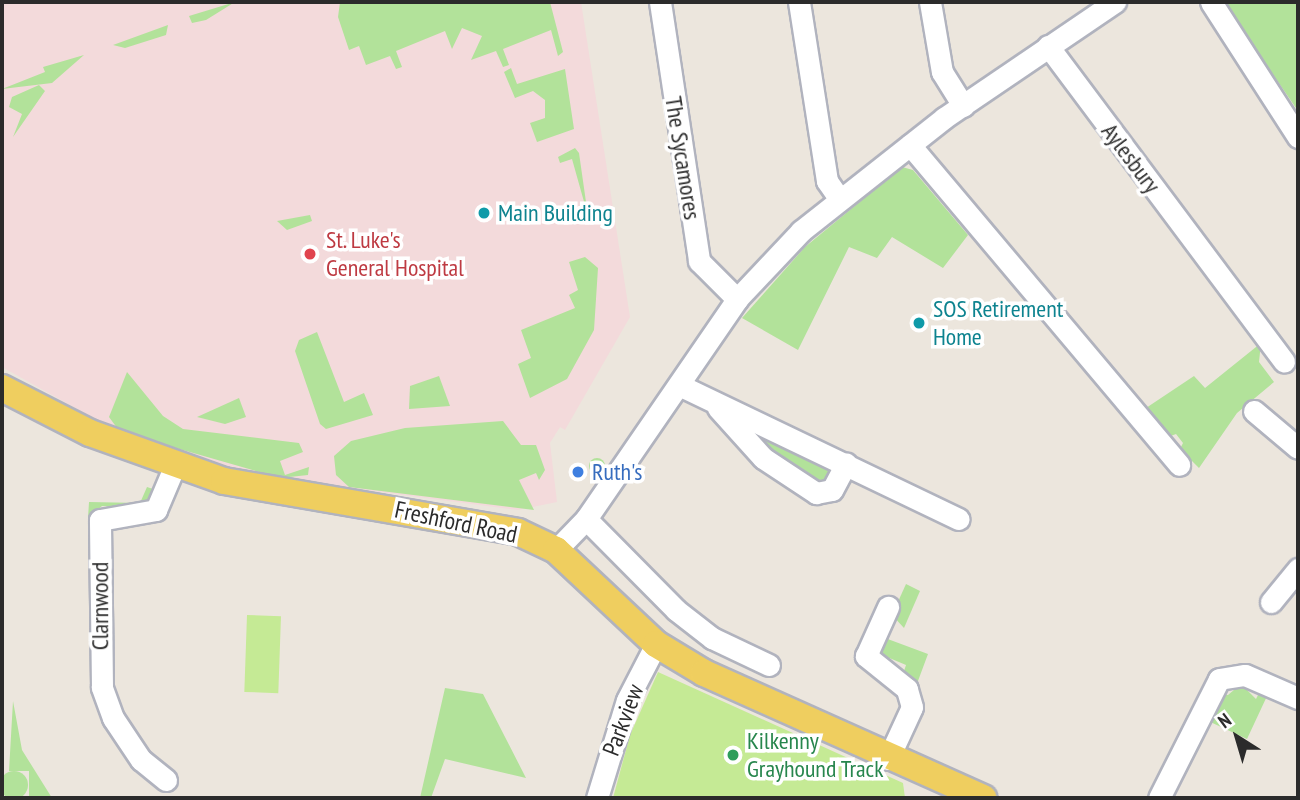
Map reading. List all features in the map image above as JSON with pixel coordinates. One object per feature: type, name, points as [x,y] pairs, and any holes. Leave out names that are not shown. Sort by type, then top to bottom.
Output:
[{"type":"main road","name":"Freshford Road","points":[[2,388],[90,433],[175,465],[283,494],[490,525],[556,550],[656,643],[746,694],[888,759],[982,798]]},
{"type":"street","name":"The Sycamores","points":[[660,2],[699,261],[737,299]]},
{"type":"street","points":[[799,2],[827,181],[839,198]]},
{"type":"street","points":[[930,2],[942,72],[963,106]]},
{"type":"street","points":[[556,550],[586,519],[737,299],[839,198],[963,106],[1115,2]]},
{"type":"street","points":[[1211,2],[1298,137]]},
{"type":"street","name":"Aylesbury","points":[[1048,46],[1275,359]]},
{"type":"street","points":[[910,145],[1173,452]]},
{"type":"street","points":[[678,384],[714,404],[959,519]]},
{"type":"street","points":[[714,404],[763,458],[816,493],[832,490],[846,464]]},
{"type":"street","points":[[1254,411],[1298,448]]},
{"type":"street","name":"Clarnwood","points":[[166,780],[141,760],[113,718],[102,687],[100,520],[156,510],[175,465]]},
{"type":"street","points":[[586,519],[694,624],[769,665]]},
{"type":"street","points":[[1271,602],[1298,569]]},
{"type":"street","points":[[888,622],[867,662],[907,689],[912,708],[888,759]]},
{"type":"street","name":"Parkview","points":[[597,798],[627,700],[656,643]]},
{"type":"street","points":[[1160,798],[1219,679],[1245,675],[1298,698]]},
{"type":"shaded area","name":"St. Luke's General Hospital","points":[[2,2],[581,2],[630,317],[565,430],[560,427],[550,443],[557,502],[518,510],[280,479],[198,460],[120,433],[2,367]]},
{"type":"green space","points":[[235,2],[206,20],[192,23],[189,16]]},
{"type":"green space","points":[[340,2],[550,2],[563,52],[558,56],[551,30],[503,49],[509,65],[503,67],[496,51],[471,60],[482,36],[462,28],[452,49],[445,31],[396,51],[402,67],[396,69],[390,56],[366,65],[359,46],[349,50],[338,17]]},
{"type":"green space","points":[[1223,2],[1298,2],[1298,126],[1296,108]]},
{"type":"green space","points":[[168,25],[166,35],[125,48],[113,45]]},
{"type":"green space","points":[[84,55],[52,83],[2,89],[45,72],[43,67]]},
{"type":"green space","points":[[511,68],[517,84],[565,69],[574,129],[537,142],[530,123],[545,118],[545,100],[533,91],[515,98],[504,72]]},
{"type":"green space","points":[[39,85],[45,91],[13,137],[22,114],[9,107],[12,97]]},
{"type":"green space","points":[[575,148],[579,153],[588,216],[572,159],[560,163],[558,157]]},
{"type":"green space","points":[[902,167],[913,170],[968,235],[943,268],[892,237],[877,258],[849,247],[798,350],[742,318],[805,247]]},
{"type":"green space","points":[[310,215],[312,221],[287,230],[277,221]]},
{"type":"green space","points":[[585,257],[598,268],[594,330],[567,379],[530,398],[518,364],[531,358],[521,330],[575,308],[569,295],[578,290],[569,262]]},
{"type":"green space","points":[[317,332],[344,402],[364,393],[373,415],[326,429],[320,424],[295,351],[299,340]]},
{"type":"green space","points":[[1261,343],[1259,362],[1274,382],[1237,413],[1199,468],[1192,461],[1187,465],[1179,451],[1183,443],[1176,434],[1168,437],[1146,408],[1194,376],[1205,388]]},
{"type":"green space","points":[[127,372],[163,416],[183,429],[299,443],[303,452],[280,461],[285,475],[309,467],[308,475],[280,478],[120,432],[109,417]]},
{"type":"green space","points":[[439,376],[450,406],[409,409],[410,386]]},
{"type":"green space","points":[[239,398],[246,417],[225,424],[197,417]]},
{"type":"green space","points":[[503,421],[521,445],[536,445],[545,470],[539,480],[536,473],[519,480],[534,510],[349,487],[336,475],[334,456],[351,441],[405,428]]},
{"type":"green space","points":[[740,421],[833,467],[822,488],[789,469]]},
{"type":"green space","points":[[597,458],[605,466],[597,474],[589,466]]},
{"type":"green space","points":[[147,487],[159,491],[153,502],[120,507],[102,506],[88,518],[89,502],[140,503]]},
{"type":"green space","points":[[906,584],[920,591],[904,628],[892,615]]},
{"type":"green space","points":[[247,615],[281,616],[278,693],[244,692]]},
{"type":"green space","points":[[885,638],[928,654],[915,689],[903,674],[906,665],[887,657],[878,664],[878,643]]},
{"type":"green space","name":"Kilkenny Grayhound Track","points":[[658,672],[903,783],[905,798],[613,798],[630,735]]},
{"type":"green space","points":[[1241,684],[1256,699],[1260,691],[1268,694],[1247,739],[1206,720],[1218,694],[1228,695]]},
{"type":"green space","points":[[445,688],[483,694],[526,778],[445,759],[431,798],[420,798]]},
{"type":"green space","points":[[13,701],[22,750],[52,798],[29,798],[29,771],[9,771]]},
{"type":"green space","points":[[14,771],[24,775],[28,785],[24,795],[14,799],[4,795],[0,785],[4,775]]},
{"type":"place","name":"Main Building","points":[[484,213]]},
{"type":"place","name":"St. Luke's General Hospital","points":[[310,254]]},
{"type":"place","name":"SOS Retirement Home","points":[[919,323]]},
{"type":"place","name":"Ruth's","points":[[578,472]]},
{"type":"place","name":"Kilkenny Grayhound Track","points":[[733,755]]}]
